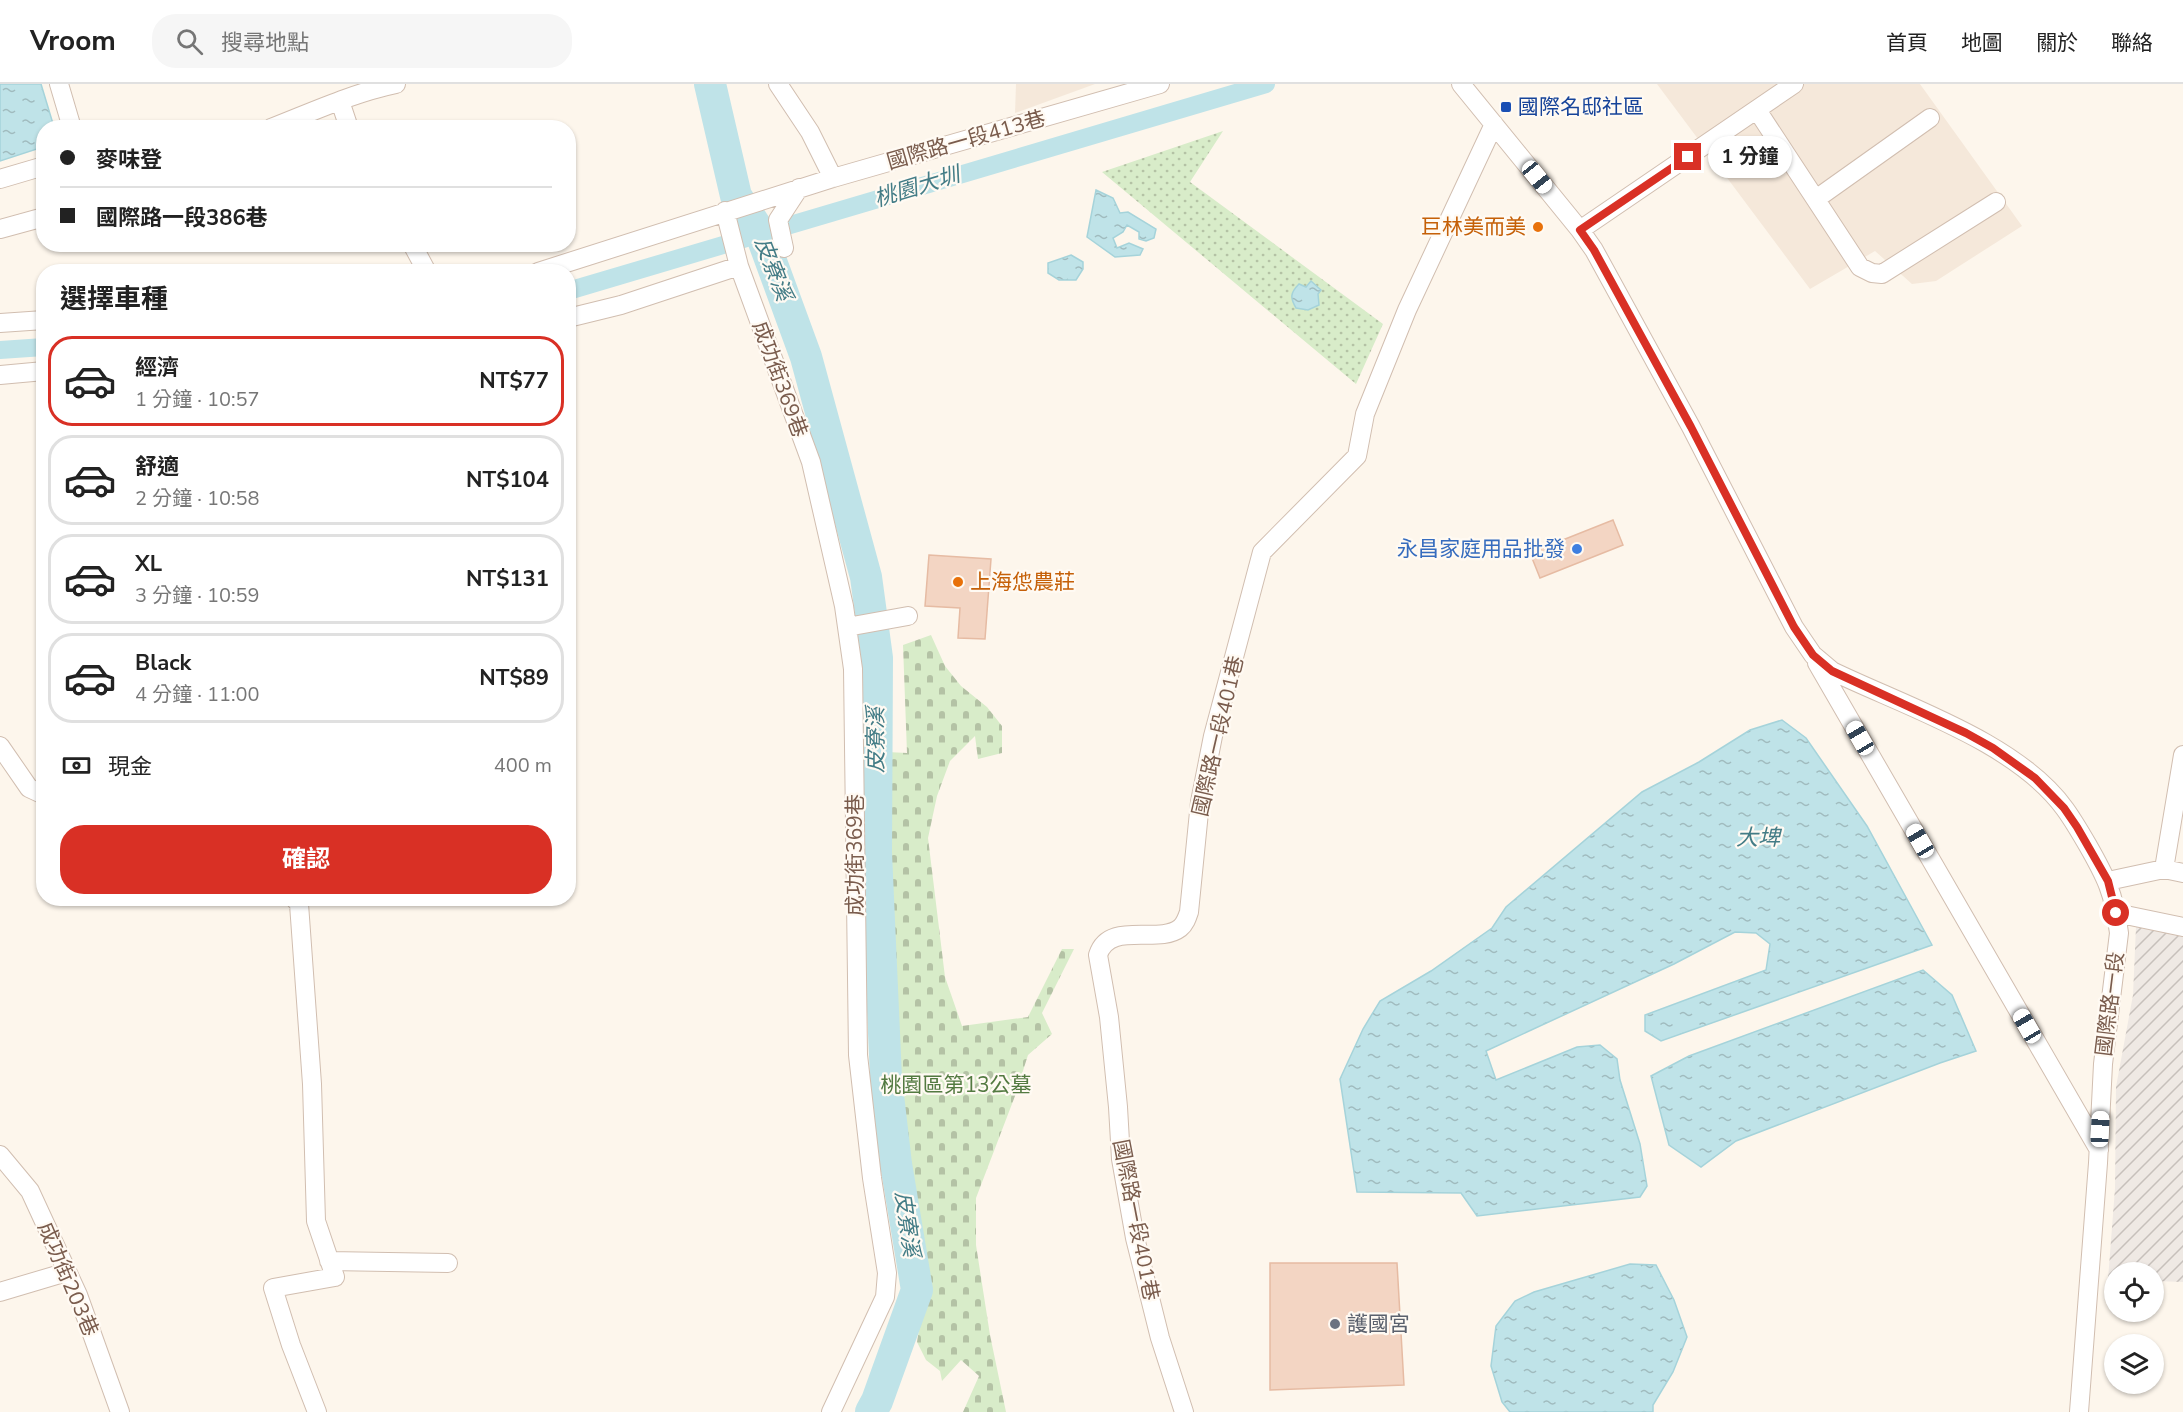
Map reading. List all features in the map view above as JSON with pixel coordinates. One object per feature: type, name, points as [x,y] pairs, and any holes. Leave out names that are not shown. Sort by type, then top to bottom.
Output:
[{"type":"street","points":[[59,84],[70,120]]},
{"type":"street","points":[[289,120],[348,94],[396,84]]},
{"type":"street","points":[[778,84],[810,132],[833,178]]},
{"type":"street","name":"國際路一段413巷","points":[[725,211],[1132,88],[1160,84]]},
{"type":"street","name":"國際路一段","points":[[1461,84],[1594,250],[1794,627],[1813,655],[2099,1150]]},
{"type":"street","points":[[1580,230],[1794,84]]},
{"type":"street","points":[[348,94],[349,120]]},
{"type":"street","points":[[1757,110],[1860,267],[1872,273],[1882,274],[1996,202]]},
{"type":"street","points":[[1816,199],[1930,118]]},
{"type":"street","name":"國際路一段401巷","points":[[1184,1412],[1160,1338],[1135,1238],[1121,1159],[1109,1017],[1098,955],[1100,947],[1108,940],[1122,936],[1172,933],[1184,923],[1189,912],[1200,802],[1213,736],[1262,552],[1357,456],[1365,414],[1407,310],[1494,124]]},
{"type":"street","points":[[0,179],[36,168]]},
{"type":"street","points":[[784,248],[778,220],[800,188]]},
{"type":"street","points":[[563,264],[725,211]]},
{"type":"street","name":"成功街369巷","points":[[725,211],[739,266],[810,462],[844,606],[854,669],[858,1055],[872,1178],[887,1273],[885,1297],[831,1412]]},
{"type":"street","points":[[0,229],[36,219]]},
{"type":"street","points":[[576,316],[621,305],[739,266]]},
{"type":"street","points":[[0,322],[36,320]]},
{"type":"street","points":[[0,375],[36,372]]},
{"type":"street","points":[[848,627],[908,616]]},
{"type":"street","name":"國際路一段","points":[[1813,655],[1832,671],[1966,733],[2015,762],[2035,778],[2064,808],[2108,881],[2119,933],[2103,1064],[2099,1150],[2079,1412]]},
{"type":"street","points":[[0,746],[29,788],[36,791]]},
{"type":"street","points":[[2164,869],[2183,756]]},
{"type":"street","points":[[2108,881],[2164,869],[2183,873]]},
{"type":"street","points":[[300,906],[311,1072],[316,1221],[335,1277],[273,1288],[291,1345],[317,1412]]},
{"type":"street","points":[[2116,913],[2183,927]]},
{"type":"street","name":"成功街203巷","points":[[0,1155],[30,1191],[67,1272],[120,1412]]},
{"type":"street","points":[[329,1261],[448,1263]]},
{"type":"street","points":[[0,1292],[67,1272]]},
{"type":"shaded area","points":[[1016,84],[1095,84],[1015,113]]},
{"type":"shaded area","points":[[1657,84],[1920,84],[2022,226],[1936,281],[1912,284],[1875,251],[1810,289]]},
{"type":"shaded area","points":[[2136,927],[2183,936],[2183,1282],[2164,1281],[2164,1262],[2109,1262],[2115,1188],[2116,1087],[2133,995]]},
{"type":"green space","points":[[1223,131],[1190,182],[1383,324],[1356,384],[1102,172]]},
{"type":"green space","name":"桃園區第13公墓","points":[[931,635],[945,666],[961,686],[987,707],[1002,726],[1002,753],[978,759],[975,736],[950,761],[937,796],[928,838],[945,977],[962,1026],[1028,1017],[1062,949],[1074,949],[1042,1013],[1052,1034],[1028,1055],[976,1198],[976,1245],[990,1335],[1006,1412],[963,1412],[979,1376],[961,1360],[942,1381],[940,1371],[926,1360],[917,1342],[926,1286],[893,1074],[885,788],[887,752],[907,753],[903,645]]},
{"type":"water","points":[[0,84],[41,84],[52,120],[36,120],[36,149],[0,161]]},
{"type":"water","points":[[1096,190],[1113,198],[1120,213],[1128,212],[1156,229],[1154,238],[1146,241],[1139,239],[1139,232],[1127,225],[1123,232],[1113,238],[1117,248],[1129,243],[1143,249],[1140,255],[1115,257],[1087,237]]},
{"type":"water","points":[[1071,255],[1083,262],[1083,269],[1076,280],[1059,280],[1048,273],[1048,263]]},
{"type":"water","points":[[1311,281],[1321,290],[1318,294],[1319,305],[1308,310],[1296,308],[1292,298],[1294,290],[1299,284],[1306,287]]},
{"type":"water","name":"大埤","points":[[1782,720],[1806,738],[1867,826],[1932,945],[1661,1041],[1645,1031],[1645,1015],[1766,970],[1770,944],[1756,933],[1735,932],[1674,964],[1486,1051],[1496,1080],[1577,1047],[1600,1045],[1617,1059],[1620,1080],[1640,1144],[1647,1186],[1640,1197],[1477,1216],[1461,1193],[1357,1192],[1340,1079],[1363,1029],[1380,1001],[1431,971],[1492,928],[1506,907],[1642,792],[1699,762],[1750,730]]},
{"type":"water","points":[[1923,970],[1952,995],[1976,1051],[1736,1141],[1701,1167],[1669,1145],[1651,1076],[1689,1056]]},
{"type":"water","points":[[1630,1264],[1656,1265],[1674,1300],[1687,1337],[1673,1372],[1653,1405],[1653,1412],[1510,1412],[1502,1402],[1491,1366],[1496,1326],[1515,1301],[1534,1292]]},
{"type":"building","name":"永昌家庭用品批發","points":[[1613,520],[1623,545],[1540,578],[1530,553]]},
{"type":"building","name":"上海怹農莊","points":[[929,555],[991,559],[985,639],[958,638],[960,608],[925,606]]},
{"type":"building","name":"護國宮","points":[[1270,1263],[1397,1263],[1404,1385],[1270,1390]]},
{"type":"waterway","name":"皮寮溪","points":[[710,84],[736,196],[761,234],[806,357],[866,577],[877,658],[876,853],[886,1078],[896,1164],[917,1290],[871,1412]]},
{"type":"waterway","name":"桃園大圳","points":[[576,289],[1266,84]]},
{"type":"waterway","name":"桃園大圳","points":[[0,350],[36,348]]},
{"type":"place","name":"國際名邸社區","points":[[1506,107]]},
{"type":"place","name":"巨林美而美","points":[[1538,227]]},
{"type":"place","name":"永昌家庭用品批發","points":[[1577,549]]},
{"type":"place","name":"上海怹農莊","points":[[958,582]]},
{"type":"place","name":"護國宮","points":[[1335,1324]]},
{"type":"route","points":[[1688,157],[1580,230],[1594,250],[1691,427],[1794,627],[1813,655],[1832,671],[1966,733],[2015,762],[2035,778],[2064,808],[2077,827],[2108,881],[2116,913]]}]
